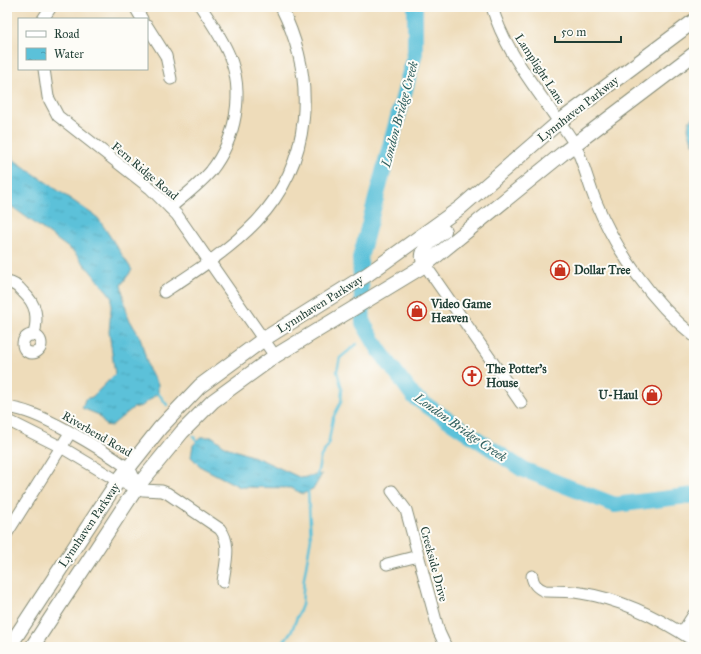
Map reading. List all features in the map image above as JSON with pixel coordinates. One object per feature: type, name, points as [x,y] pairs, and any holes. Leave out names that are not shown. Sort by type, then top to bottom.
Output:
[{"type":"main road","name":"Lynnhaven Parkway","points":[[9,647],[118,482],[160,428],[200,386],[264,339],[333,294],[368,274],[476,195],[559,122],[694,21]]},
{"type":"main road","name":"Lynnhaven Parkway","points":[[32,647],[137,487],[173,443],[213,401],[275,356],[425,265],[575,144],[694,54]]},
{"type":"main road","points":[[425,265],[423,255],[429,242],[464,212],[476,195]]},
{"type":"street","points":[[44,18],[51,7]]},
{"type":"street","points":[[135,7],[141,18]]},
{"type":"street","points":[[170,208],[203,180],[212,170],[226,145],[236,114],[236,83],[231,61],[223,41],[201,7]]},
{"type":"street","points":[[164,292],[209,262],[255,223],[272,203],[287,178],[299,144],[304,116],[305,87],[297,44],[281,7]]},
{"type":"street","name":"Lamplight Lane","points":[[492,7],[503,36],[512,54],[575,144],[596,202],[620,248],[639,277],[655,297],[694,336]]},
{"type":"street","points":[[148,28],[166,56],[171,79]]},
{"type":"street","name":"Fern Ridge Road","points":[[44,70],[48,97],[58,116],[151,190],[170,208],[275,356]]},
{"type":"street","points":[[425,265],[521,403]]},
{"type":"street","points":[[7,282],[19,287],[34,305],[37,321],[34,335]]},
{"type":"street","name":"Riverbend Road","points":[[7,408],[14,408],[47,420],[129,467],[137,487]]},
{"type":"street","points":[[7,420],[62,447],[118,482],[166,493],[220,529],[227,544],[223,582]]},
{"type":"street","points":[[7,533],[70,433]]},
{"type":"street","name":"Creekside Drive","points":[[392,491],[406,510],[439,632],[446,647]]},
{"type":"street","points":[[387,564],[418,556]]},
{"type":"street","points":[[532,576],[535,584],[539,588],[545,590],[581,593],[606,599],[638,610],[694,641]]},
{"type":"street","points":[[682,633],[694,614]]},
{"type":"water","points":[[694,115],[694,145],[688,130],[688,126]]},
{"type":"water","points":[[7,144],[14,160],[98,218],[132,270],[121,285],[128,317],[140,337],[149,370],[158,384],[158,393],[142,406],[133,408],[111,426],[105,425],[99,415],[82,408],[85,399],[92,397],[115,374],[109,332],[112,297],[74,252],[7,203]]},
{"type":"water","points":[[201,437],[213,437],[226,447],[260,459],[301,478],[322,474],[314,488],[303,494],[291,488],[240,487],[201,467],[191,457],[193,445]]},
{"type":"waterway","name":"London Bridge Creek","points":[[415,7],[415,53],[360,258],[363,323],[379,350],[414,397],[522,469],[615,505],[694,495]]},
{"type":"waterway","points":[[317,475],[321,456],[328,446],[333,418],[341,402],[342,389],[337,371],[340,358],[357,344]]},
{"type":"waterway","points":[[158,393],[167,405]]},
{"type":"waterway","points":[[193,436],[197,441]]},
{"type":"waterway","points":[[280,647],[292,630],[302,605],[304,578],[311,538],[308,491]]},
{"type":"place","name":"Dollar Tree","points":[[560,270]]},
{"type":"place","name":"Video Game Heaven","points":[[417,311]]},
{"type":"place","name":"The Potter's House","points":[[472,376]]},
{"type":"place","name":"U-Haul","points":[[652,395]]}]
